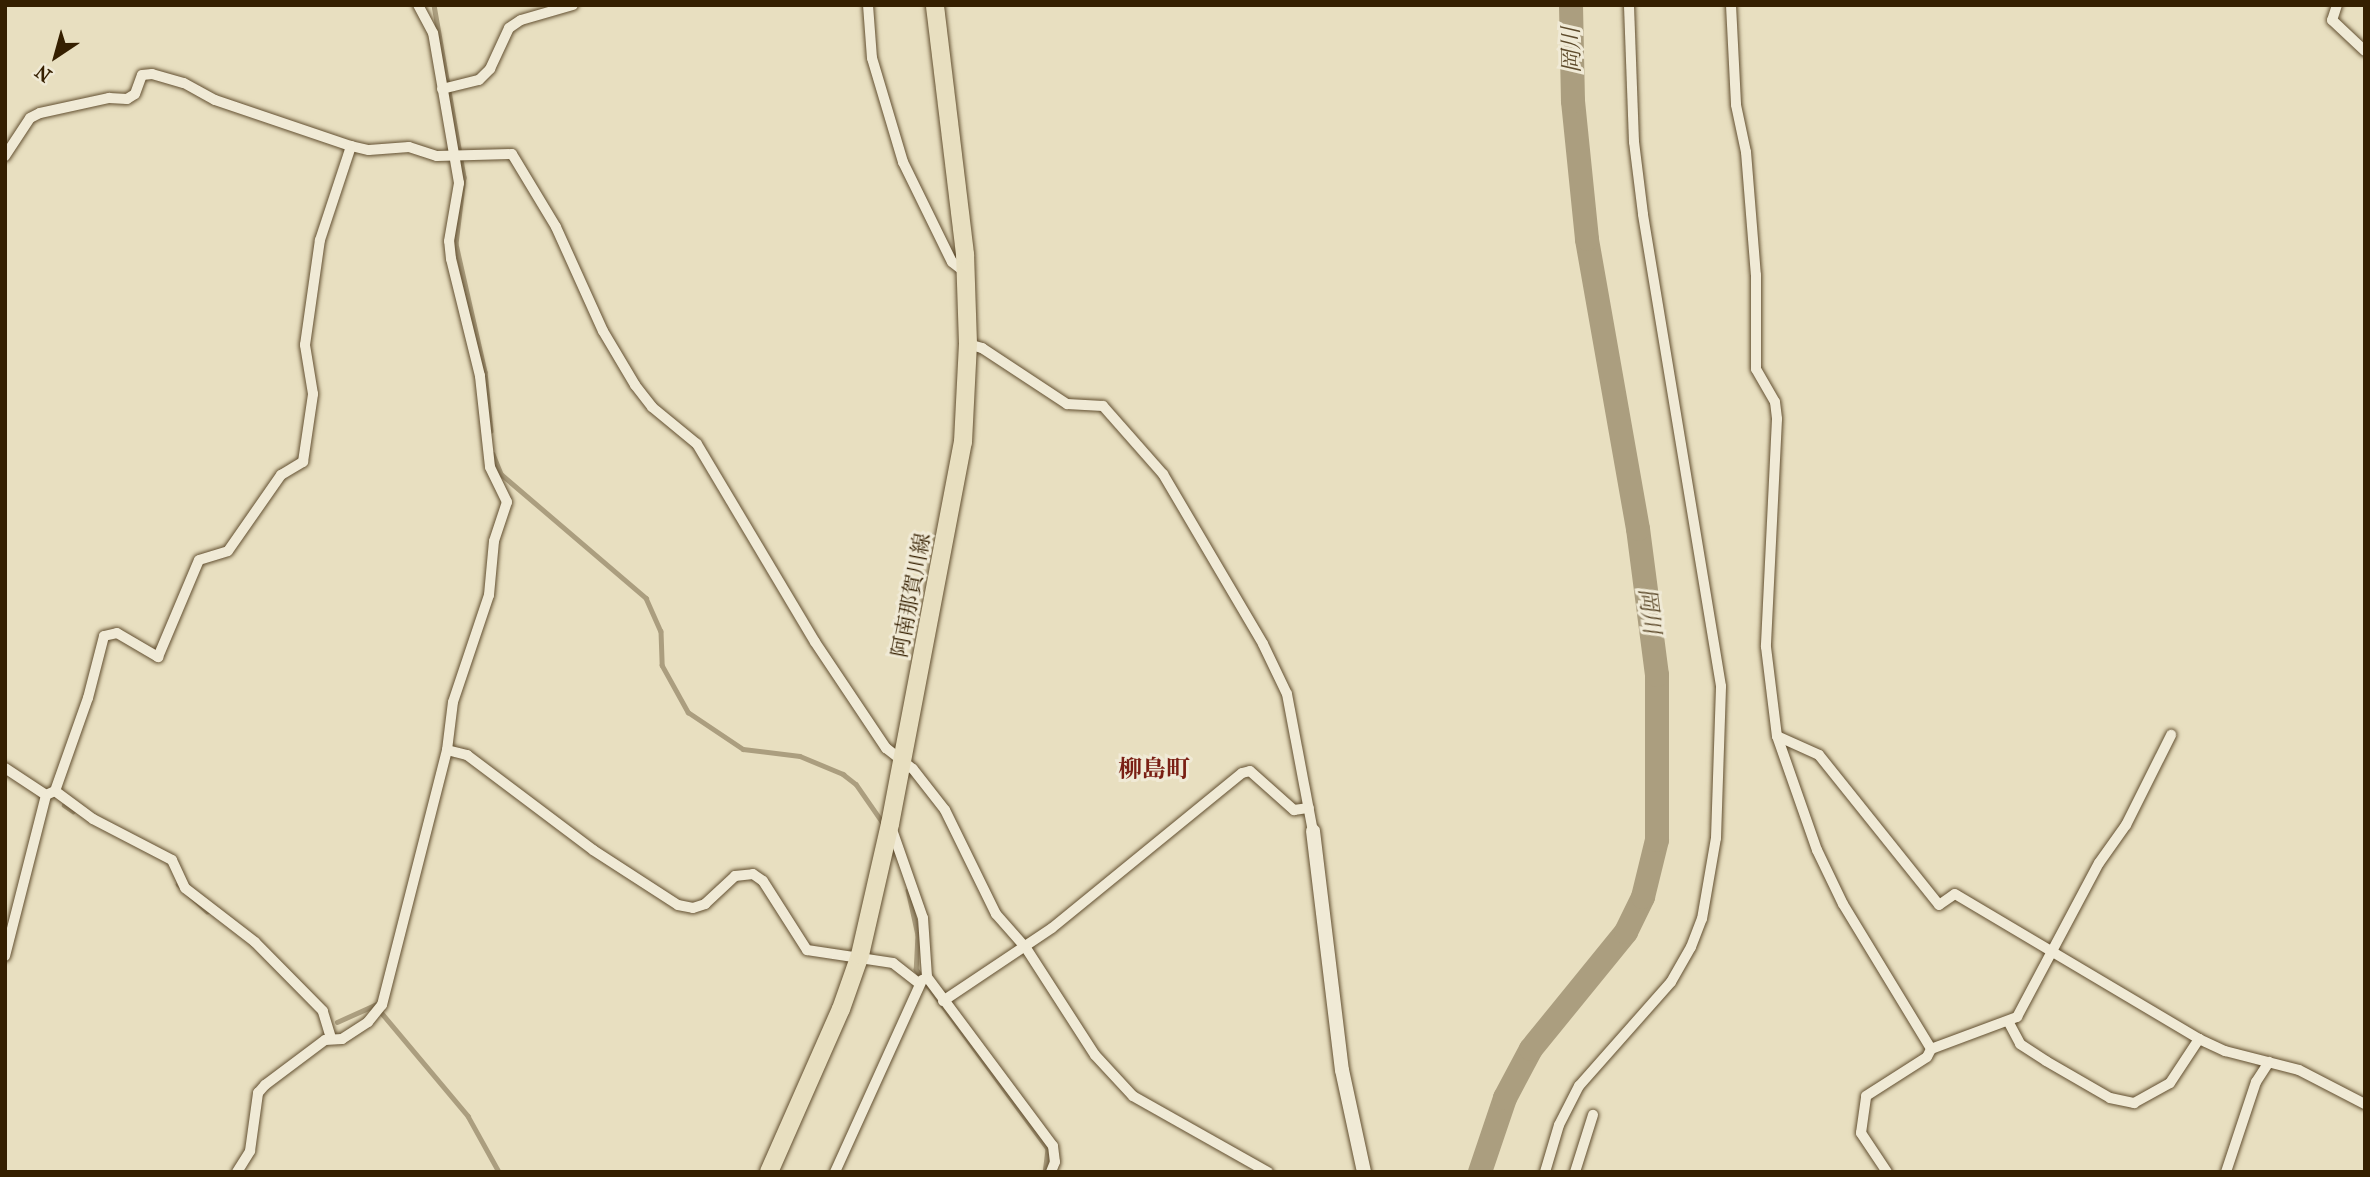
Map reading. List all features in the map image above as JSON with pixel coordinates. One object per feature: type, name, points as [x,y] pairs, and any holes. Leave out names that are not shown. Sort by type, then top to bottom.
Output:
[{"type":"main road","name":"阿南那賀川線","points":[[769,1172],[841,1009],[860,955],[903,761],[963,442],[968,344],[966,273],[935,5]]},
{"type":"street","points":[[237,1172],[250,1151],[258,1093],[331,1038],[342,1039],[368,1022],[383,1004],[447,750],[453,702],[489,595],[494,541],[507,502],[490,467],[480,376],[451,259],[449,241],[459,183],[458,155],[448,88],[433,33],[418,5]]},
{"type":"street","points":[[448,88],[479,80],[489,69],[509,28],[521,20],[573,5]]},
{"type":"street","points":[[868,5],[875,71],[903,162],[952,261],[966,273]]},
{"type":"street","points":[[1545,1172],[1559,1125],[1580,1086],[1656,1001],[1691,947],[1702,919],[1716,838],[1721,686],[1643,214],[1634,142],[1629,5]]},
{"type":"street","points":[[1731,5],[1735,104],[1746,152],[1756,275],[1756,369],[1774,402],[1777,419],[1766,647],[1776,736],[1817,850],[1843,904],[1931,1049]]},
{"type":"street","points":[[2337,5],[2332,20],[2365,51]]},
{"type":"street","points":[[5,156],[30,118],[109,98],[127,99],[135,94],[142,75],[152,74],[184,82],[215,100],[351,146],[369,150],[409,147],[458,155],[512,154],[635,385],[652,408],[697,444],[815,642],[886,748],[903,761],[945,810],[996,914],[1026,948],[1117,1082],[1268,1172]]},
{"type":"street","points":[[5,956],[51,793],[88,698],[104,636],[117,632],[158,657],[199,560],[228,551],[281,475],[303,462],[313,394],[305,345],[320,240],[351,146]]},
{"type":"street","points":[[968,344],[982,348],[1067,404],[1103,406],[1163,474],[1264,644],[1287,694],[1309,808],[1342,1070],[1364,1172]]},
{"type":"street","points":[[1887,1172],[1861,1133],[1866,1096],[1927,1057],[1931,1049],[2008,1021],[2022,1010],[2049,951],[2099,863],[2126,825],[2171,735]]},
{"type":"street","points":[[1776,736],[1819,755],[1939,905],[1955,894],[2199,1038],[2225,1051],[2299,1070],[2365,1104]]},
{"type":"street","points":[[447,750],[467,755],[593,850],[678,905],[694,908],[705,904],[735,876],[753,874],[763,881],[807,950],[816,954],[860,955],[893,963],[923,980],[943,1001],[1053,1146],[1055,1161],[1051,1172]]},
{"type":"street","points":[[5,768],[93,819],[172,860],[185,888],[255,942],[323,1011],[331,1038]]},
{"type":"street","points":[[943,1001],[1026,948],[1242,773],[1250,771],[1294,810],[1309,808]]},
{"type":"street","points":[[835,1172],[923,980],[923,918],[906,860],[890,824]]},
{"type":"street","points":[[2008,1021],[2020,1044],[2046,1061],[2110,1098],[2134,1103],[2170,1083],[2199,1038]]},
{"type":"street","points":[[2226,1172],[2256,1082],[2269,1062]]},
{"type":"street","points":[[1577,1171],[1593,1115]]},
{"type":"waterway","points":[[434,5],[464,177],[456,244],[485,372],[491,431]]},
{"type":"waterway","name":"岡川","points":[[1480,1172],[1505,1098],[1531,1049],[1626,932],[1643,897],[1657,840],[1657,675],[1638,529],[1587,239],[1573,101],[1571,5]]},
{"type":"waterway","points":[[493,454],[501,474],[646,598],[661,631],[662,665],[688,712],[743,749],[800,756],[843,774],[856,784],[883,823]]},
{"type":"waterway","points":[[64,805],[73,811]]},
{"type":"waterway","points":[[178,884],[207,911]]},
{"type":"waterway","points":[[908,890],[918,935],[916,969],[1048,1149],[1045,1172]]},
{"type":"waterway","points":[[337,1022],[375,1005],[468,1116],[499,1172]]},
{"type":"district","name":"柳島町","points":[[1154,770]]}]
